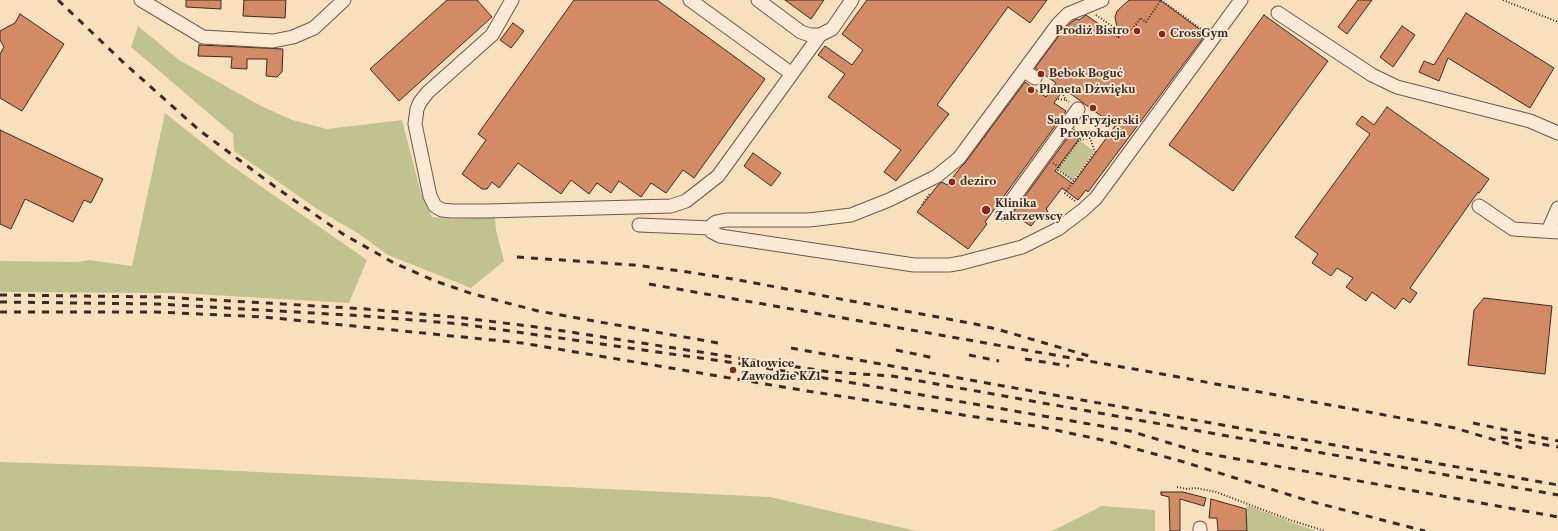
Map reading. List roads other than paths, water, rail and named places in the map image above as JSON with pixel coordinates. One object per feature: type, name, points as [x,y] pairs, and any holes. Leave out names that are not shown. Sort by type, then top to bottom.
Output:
[{"type":"street","points":[[141,0],[203,37],[273,42],[293,37],[314,28],[344,0]]},
{"type":"street","points":[[512,0],[492,35],[428,92],[420,102],[417,109],[415,124],[430,196],[436,206],[442,210],[487,211],[671,206],[682,203],[692,197],[718,176],[820,35]]},
{"type":"street","points":[[690,0],[792,74]]},
{"type":"street","points":[[758,0],[801,32],[810,35],[820,35],[832,29],[852,0]]},
{"type":"street","points":[[711,228],[716,222],[726,220],[809,220],[851,214],[890,200],[920,186],[937,176],[959,158],[1029,74],[1058,24],[1068,14],[1102,0]]},
{"type":"street","points":[[711,228],[712,232],[720,236],[914,265],[949,265],[1022,247],[1058,229],[1096,198],[1241,0]]},
{"type":"street","points":[[1278,13],[1372,75],[1397,87],[1530,121],[1558,133]]},
{"type":"street","points":[[1002,214],[1078,108]]},
{"type":"street","points":[[1479,206],[1513,229],[1553,232],[1558,208]]},
{"type":"street","points":[[639,225],[711,228]]},
{"type":"railway","points":[[58,0],[124,63],[199,130],[274,186],[343,234],[394,263],[435,281],[473,294],[538,311],[718,343]]},
{"type":"railway","points":[[517,257],[634,265],[733,279],[975,324],[1089,356]]},
{"type":"railway","points":[[649,284],[1151,372],[1455,428],[1522,448]]},
{"type":"railway","points":[[0,295],[159,297],[366,309],[464,318],[544,328],[830,372],[892,376],[1558,495]]},
{"type":"railway","points":[[0,302],[158,304],[365,316],[461,324],[749,365],[1130,431],[1199,452],[1558,517]]},
{"type":"railway","points":[[0,312],[157,312],[264,317],[522,343],[807,391],[1041,427],[1107,441],[1184,462],[1309,501],[1425,531]]},
{"type":"railway","points":[[791,348],[1558,485]]},
{"type":"railway","points":[[896,350],[934,358]]},
{"type":"railway","points":[[969,355],[999,361]]},
{"type":"railway","points":[[1025,359],[1069,366]]},
{"type":"railway","points":[[1473,423],[1558,441]]},
{"type":"railway","points":[[1501,437],[1558,447]]},
{"type":"place","name":"Prodiż Bistro","points":[[1137,31]]},
{"type":"place","name":"CrossGym","points":[[1162,34]]},
{"type":"place","name":"Bebok Boguć","points":[[1041,74]]},
{"type":"place","name":"Planeta Dźwięku","points":[[1031,90]]},
{"type":"place","name":"Salon Fryzjerski Prowokacja","points":[[1093,108]]},
{"type":"place","name":"deziro","points":[[952,182]]},
{"type":"place","name":"Klinika Zakrzewscy","points":[[986,210]]},
{"type":"place","name":"Katowice Zawodzie KZ1","points":[[733,370]]}]
